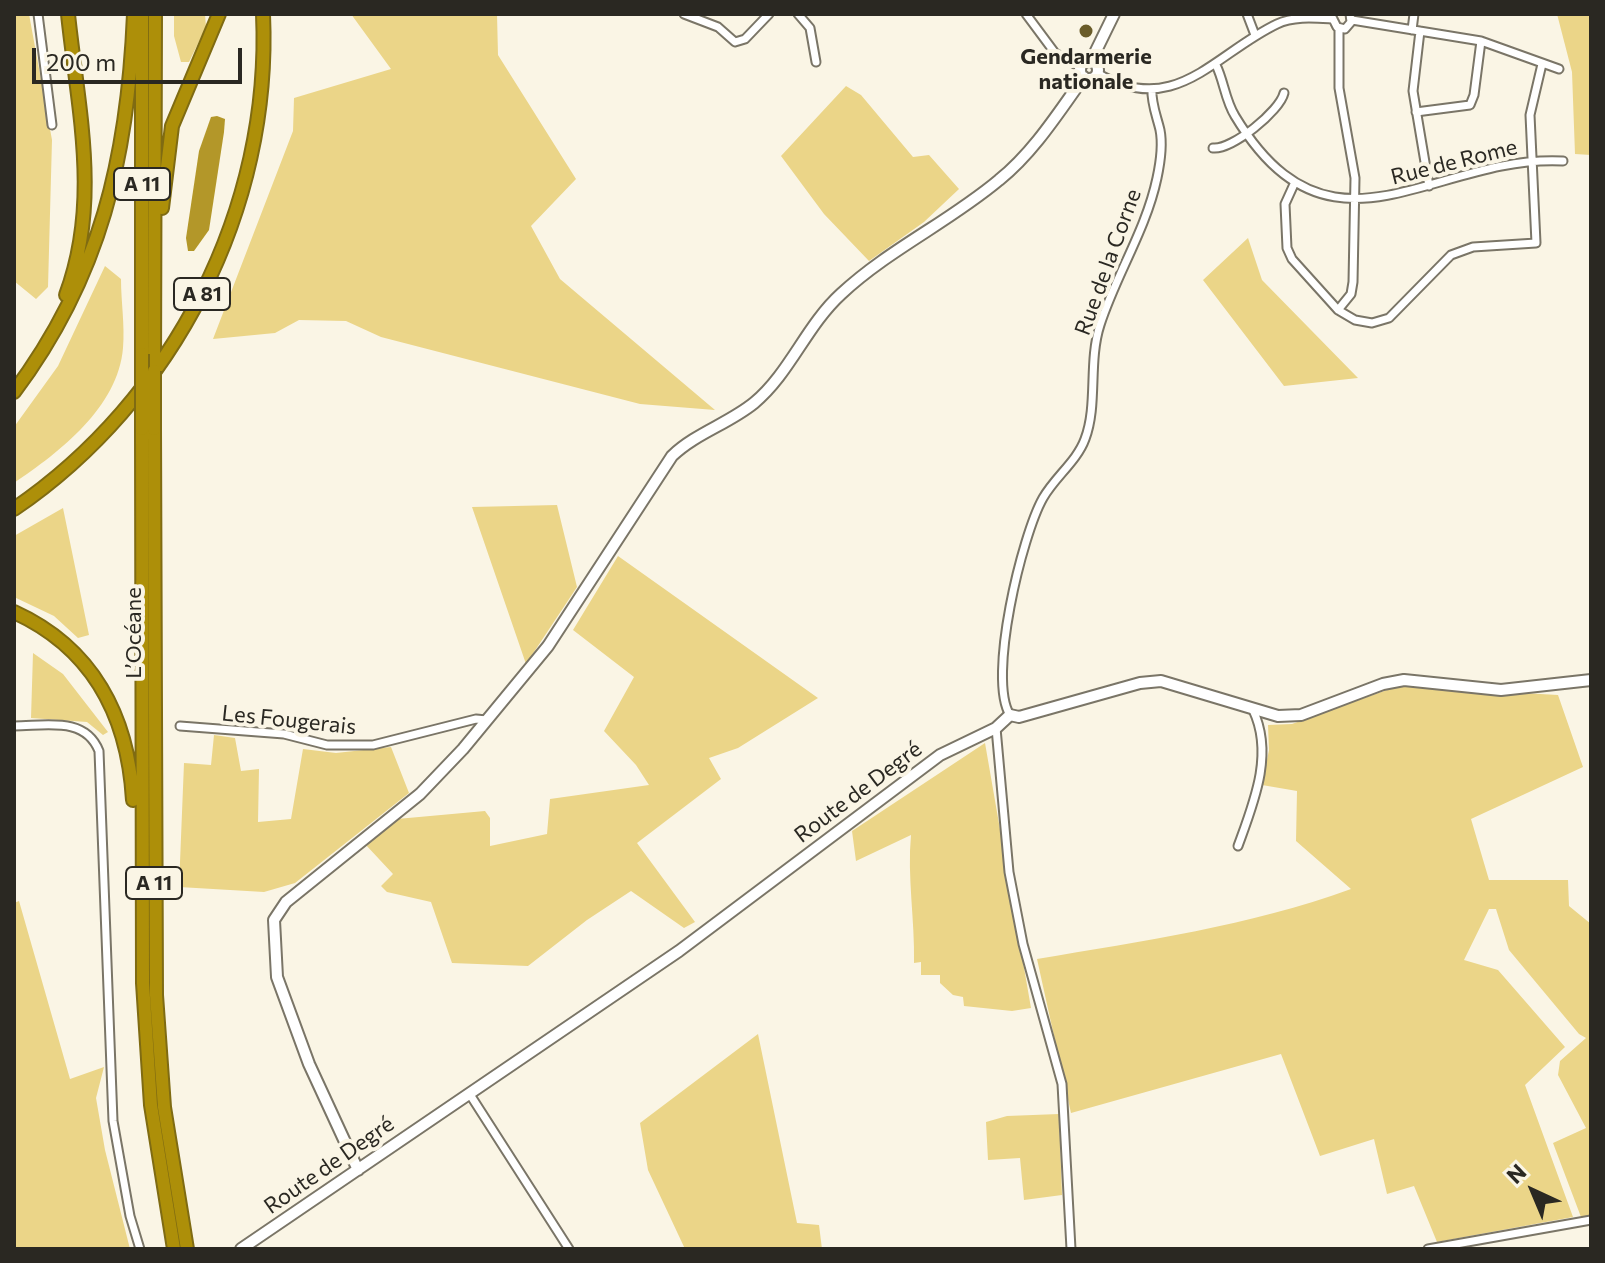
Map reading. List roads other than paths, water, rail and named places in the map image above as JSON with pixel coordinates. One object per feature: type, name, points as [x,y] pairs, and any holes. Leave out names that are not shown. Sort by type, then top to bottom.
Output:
[{"type":"highway","points":[[30,370],[36,351],[70,286],[87,211],[85,151],[68,14]]},
{"type":"highway","points":[[14,392],[72,301],[109,204],[124,140],[134,14]]},
{"type":"highway","name":"L’Océane","points":[[142,14],[156,995],[166,1120],[187,1249]]},
{"type":"highway","name":"L’Océane","points":[[148,354],[154,278],[155,14]]},
{"type":"highway","points":[[154,278],[161,260],[164,172],[172,126],[219,14]]},
{"type":"highway","name":"A 81","points":[[14,509],[66,469],[102,435],[162,363],[190,319],[226,237],[249,161],[262,76],[263,14]]},
{"type":"highway","name":"L’Océane","points":[[148,429],[141,839],[147,1064],[174,1249]]},
{"type":"highway","points":[[14,612],[37,623],[74,650],[104,689],[122,727],[135,821],[141,839]]},
{"type":"street","points":[[38,14],[52,125]]},
{"type":"street","points":[[684,14],[718,27],[735,42],[745,39],[769,14]]},
{"type":"street","points":[[798,14],[810,28],[816,62]]},
{"type":"street","points":[[1026,14],[1055,53],[1085,68],[1096,65],[1097,73],[1127,86],[1152,89],[1195,78],[1255,35],[1294,19],[1334,16],[1339,29],[1338,69],[1355,178],[1353,282],[1351,294],[1338,310]]},
{"type":"street","points":[[358,1170],[309,1064],[277,977],[272,927],[286,902],[420,794],[487,720],[548,646],[672,456],[695,437],[750,406],[770,388],[828,309],[850,286],[1001,179],[1030,149],[1085,68],[1114,14]]},
{"type":"street","points":[[1247,14],[1255,35]]},
{"type":"street","points":[[1414,14],[1413,91],[1429,186]]},
{"type":"street","points":[[1339,29],[1349,27],[1351,17],[1481,41],[1559,69]]},
{"type":"street","points":[[1416,112],[1470,105],[1481,41]]},
{"type":"street","points":[[1216,65],[1230,106],[1247,133],[1270,162],[1295,182],[1285,204],[1287,248],[1292,259],[1338,310],[1355,320],[1384,320],[1451,255],[1473,247],[1536,243],[1530,115],[1542,64]]},
{"type":"street","name":"Rue de la Corne","points":[[1010,715],[1005,708],[1009,605],[1041,501],[1081,449],[1088,430],[1091,370],[1100,325],[1133,251],[1157,182],[1161,134],[1152,89]]},
{"type":"street","points":[[1213,148],[1220,149],[1247,133],[1282,103],[1284,93]]},
{"type":"street","name":"Rue de Rome","points":[[1295,182],[1321,194],[1380,199],[1484,169],[1534,161],[1563,161]]},
{"type":"street","points":[[1010,715],[1019,717],[1127,686],[1161,681],[1190,687],[1278,716],[1301,715],[1383,684],[1404,680],[1501,690],[1591,680]]},
{"type":"street","points":[[1238,846],[1256,799],[1263,746],[1261,727],[1253,710]]},
{"type":"street","name":"Route de Degré","points":[[241,1249],[679,951],[940,755],[996,728],[1010,715]]},
{"type":"street","name":"Les Fougerais","points":[[180,726],[284,734],[327,745],[373,745],[476,719],[487,720]]},
{"type":"street","points":[[14,726],[79,727],[89,732],[99,751],[113,1121],[130,1216],[140,1249]]},
{"type":"street","points":[[996,728],[1009,872],[1017,915],[1062,1084],[1071,1249]]},
{"type":"street","points":[[469,1093],[569,1249]]},
{"type":"street","points":[[1428,1249],[1591,1220]]},
{"type":"place","name":"Gendarmerie nationale","points":[[1086,31]]}]
